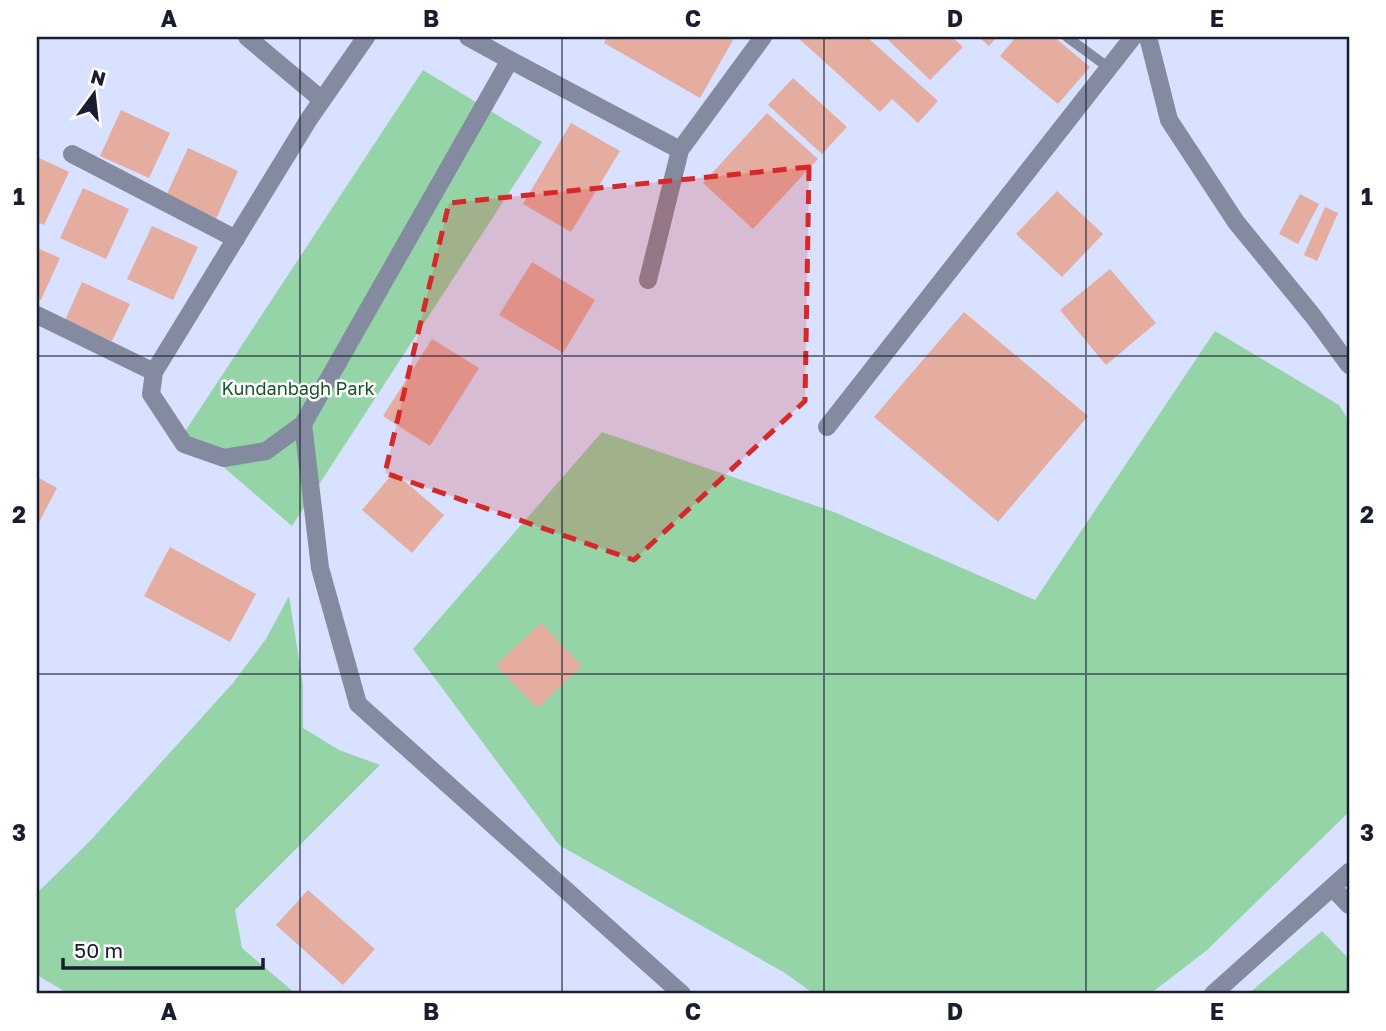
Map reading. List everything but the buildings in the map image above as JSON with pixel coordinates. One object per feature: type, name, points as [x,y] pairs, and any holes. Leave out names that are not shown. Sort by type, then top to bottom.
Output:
[{"type":"street","points":[[247,37],[322,100]]},
{"type":"street","points":[[366,37],[322,100],[154,372],[150,394],[184,444],[223,458],[266,451],[303,424],[510,60]]},
{"type":"street","points":[[468,37],[680,150]]},
{"type":"street","points":[[648,280],[680,150],[763,37]]},
{"type":"street","points":[[827,427],[1133,37]]},
{"type":"street","points":[[1148,37],[1169,120],[1236,222],[1313,316],[1349,365]]},
{"type":"street","points":[[72,154],[236,239]]},
{"type":"street","points":[[37,315],[154,372]]},
{"type":"street","points":[[303,424],[320,568],[358,704],[682,994]]},
{"type":"street","points":[[1213,994],[1349,872]]},
{"type":"street","points":[[1332,887],[1349,905]]},
{"type":"lane","points":[[1067,37],[1109,68]]},
{"type":"highlighted area","points":[[809,167],[805,401],[634,560],[385,473],[449,203]]},
{"type":"green space","name":"Kundanbagh Park","points":[[423,70],[542,142],[292,526],[184,433]]},
{"type":"green space","points":[[1215,331],[1339,405],[1349,421],[1349,812],[1207,950],[1150,994],[814,994],[785,973],[559,845],[413,649],[602,432],[834,512],[1035,600]]},
{"type":"green space","points":[[289,596],[303,685],[303,728],[339,750],[380,765],[235,910],[242,948],[296,994],[69,994],[37,975],[37,893],[90,841],[233,683],[266,639]]},
{"type":"green space","points":[[1322,931],[1349,959],[1349,994],[1248,994]]}]
